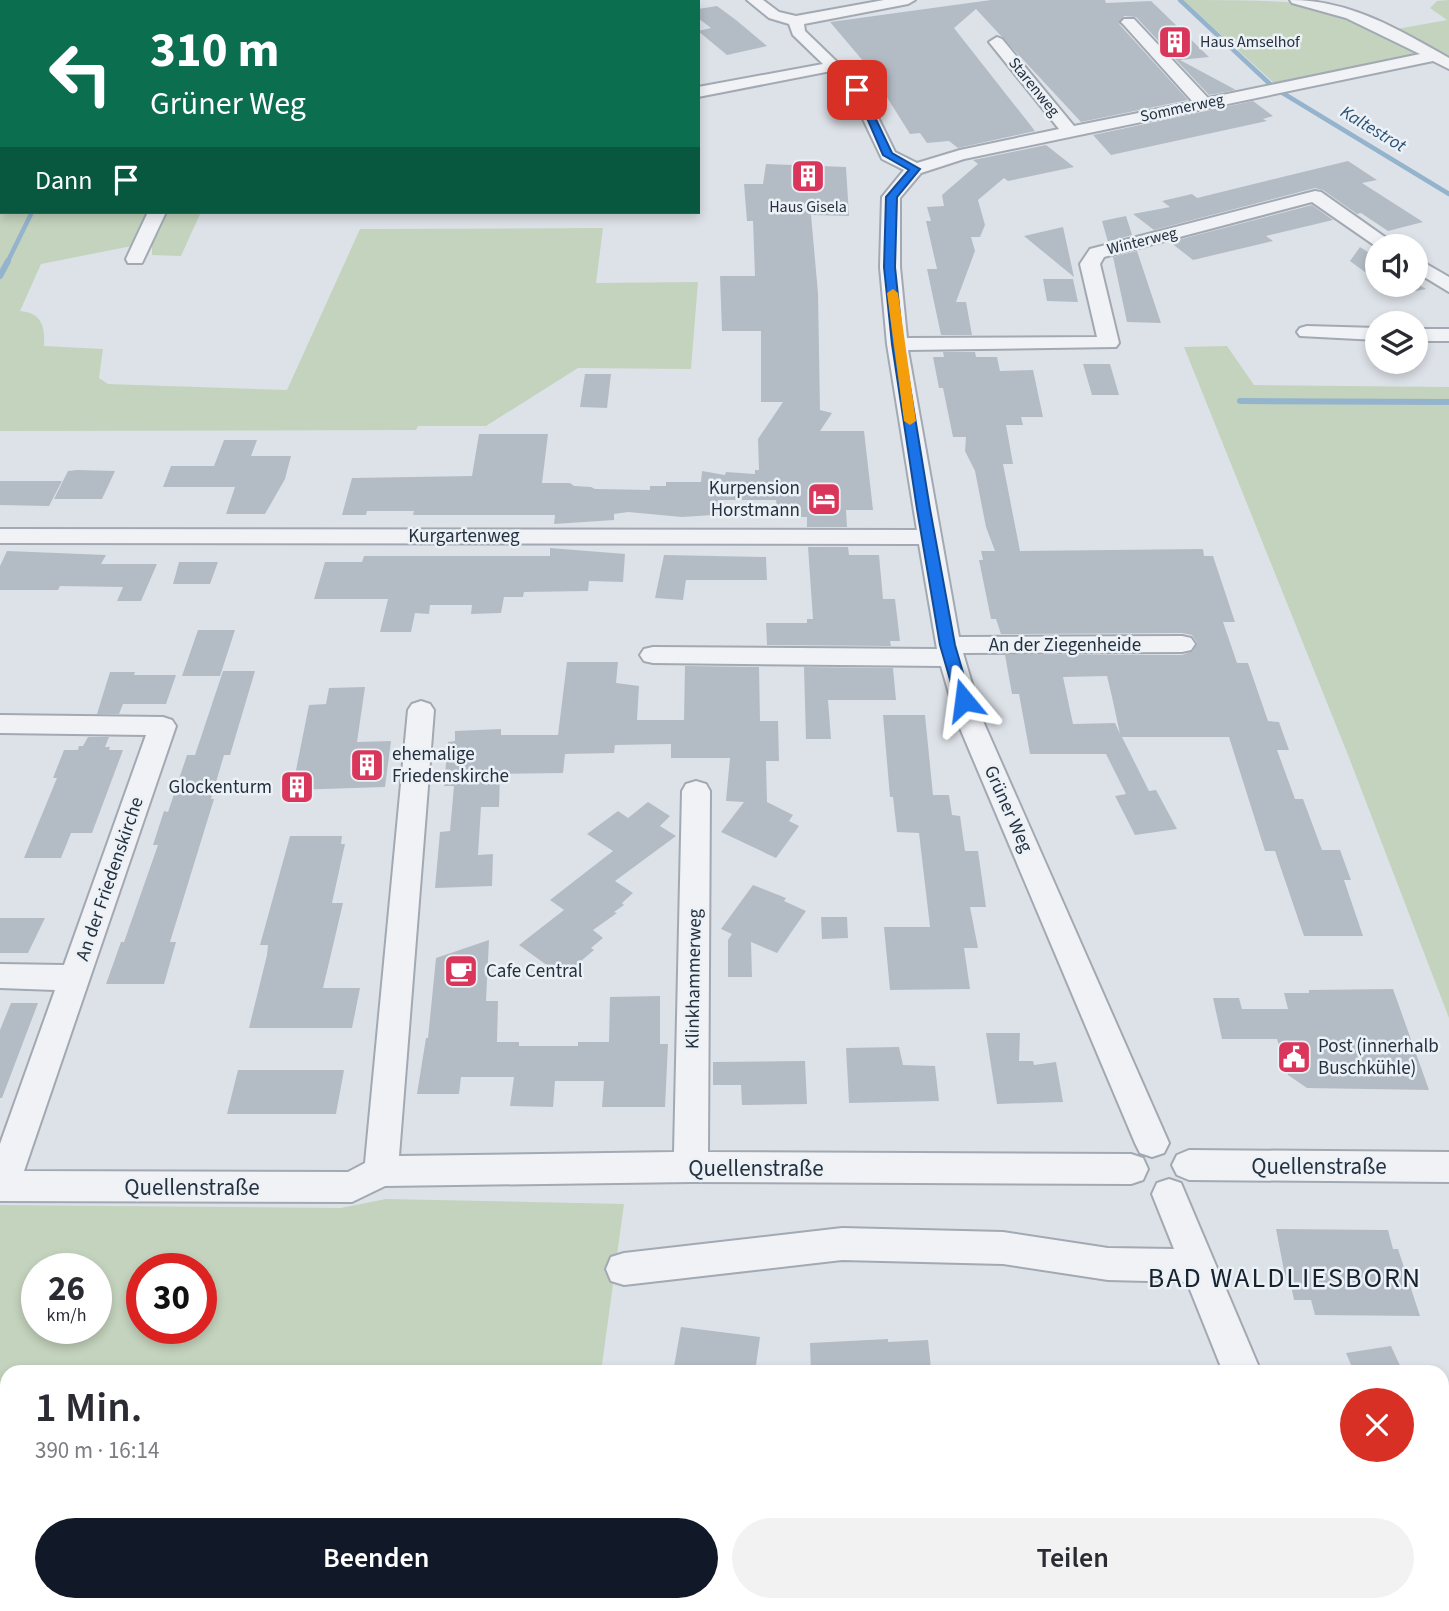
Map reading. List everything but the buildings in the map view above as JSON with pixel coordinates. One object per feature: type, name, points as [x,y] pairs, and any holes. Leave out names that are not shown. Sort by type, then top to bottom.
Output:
[{"type":"street","points":[[754,0],[774,15],[796,21],[908,0]]},
{"type":"street","points":[[1297,0],[1333,7],[1361,17],[1442,60]]},
{"type":"street","points":[[796,21],[798,32],[835,65],[857,90],[888,155],[915,169]]},
{"type":"street","points":[[1129,22],[1204,104]]},
{"type":"street","name":"Starenweg","points":[[997,42],[1070,132]]},
{"type":"street","name":"Sommerweg","points":[[915,169],[960,155],[1204,104],[1442,60]]},
{"type":"street","points":[[700,92],[835,65]]},
{"type":"street","name":"Grüner Weg","points":[[915,169],[891,197],[890,267],[897,344],[949,651],[970,721],[1135,1098],[1142,1156]]},
{"type":"street","name":"Winterweg","points":[[897,344],[1109,343],[1090,264],[1097,253],[1315,196],[1371,234]]},
{"type":"street","points":[[135,259],[156,214]]},
{"type":"street","points":[[1428,272],[1449,286]]},
{"type":"street","points":[[1307,332],[1365,334]]},
{"type":"street","points":[[1428,335],[1449,335]]},
{"type":"street","name":"Kurgartenweg","points":[[0,536],[929,537]]},
{"type":"street","name":"An der Ziegenheide","points":[[653,655],[1182,645]]},
{"type":"street","points":[[381,1171],[421,710]]},
{"type":"street","name":"An der Friedenskirche","points":[[0,724],[163,726],[1,1186]]},
{"type":"street","name":"Klinkhammerweg","points":[[691,1167],[696,791]]},
{"type":"street","points":[[0,976],[76,978]]},
{"type":"street","name":"Quellenstraße","points":[[1,1186],[352,1187],[381,1171],[691,1167],[1142,1156],[1170,1146],[1184,1157],[1179,1179]]},
{"type":"street","name":"Quellenstraße","points":[[1142,1156],[1135,1177],[1150,1190],[1179,1179],[1449,1167]]},
{"type":"street","points":[[1179,1179],[1199,1266],[1239,1365]]},
{"type":"street","points":[[624,1269],[842,1244],[1003,1248],[1108,1264],[1199,1266]]},
{"type":"green space","points":[[1183,0],[1309,4],[1353,19],[1423,56],[1276,85]]},
{"type":"green space","points":[[1449,0],[1449,61],[1391,30],[1447,20],[1430,8],[1437,1]]},
{"type":"green space","points":[[0,214],[200,214],[181,256],[152,255],[152,242],[41,264],[20,311],[33,314],[41,322],[44,346],[103,349],[99,378],[108,384],[287,390],[360,229],[603,228],[596,283],[698,282],[691,369],[578,368],[486,426],[418,426],[416,430],[0,431]]},
{"type":"green space","points":[[1227,346],[1254,385],[1449,387],[1449,1018],[1348,755],[1184,347]]},
{"type":"green space","points":[[386,1199],[624,1204],[602,1365],[0,1365],[0,1205],[341,1208]]},
{"type":"waterway","name":"Kaltestrot","points":[[1180,0],[1271,85]]},
{"type":"waterway","name":"Kaltestrot","points":[[1281,92],[1449,194]]},
{"type":"waterway","points":[[8,261],[31,214]]},
{"type":"waterway","points":[[0,276],[8,261]]},
{"type":"waterway","points":[[1240,401],[1449,402]]},
{"type":"slow traffic","points":[[893,293],[897,344],[910,421]]},
{"type":"place","name":"Haus Amselhof","points":[[1175,42]]},
{"type":"place","name":"Haus Gisela","points":[[808,176]]},
{"type":"place","name":"Kurpension Horstmann","points":[[824,499]]},
{"type":"place","name":"ehemalige Friedenskirche","points":[[367,765]]},
{"type":"place","name":"Glockenturm","points":[[297,787]]},
{"type":"place","name":"Cafe Central","points":[[461,971]]},
{"type":"place","name":"Post (innerhalb Buschkühle)","points":[[1294,1057]]},
{"type":"district","name":"BAD WALDLIESBORN","points":[[1285,1278]]},
{"type":"route","points":[[857,90],[872,116],[888,155],[915,169],[891,197],[890,267],[897,344],[948,645],[964,700]]}]
